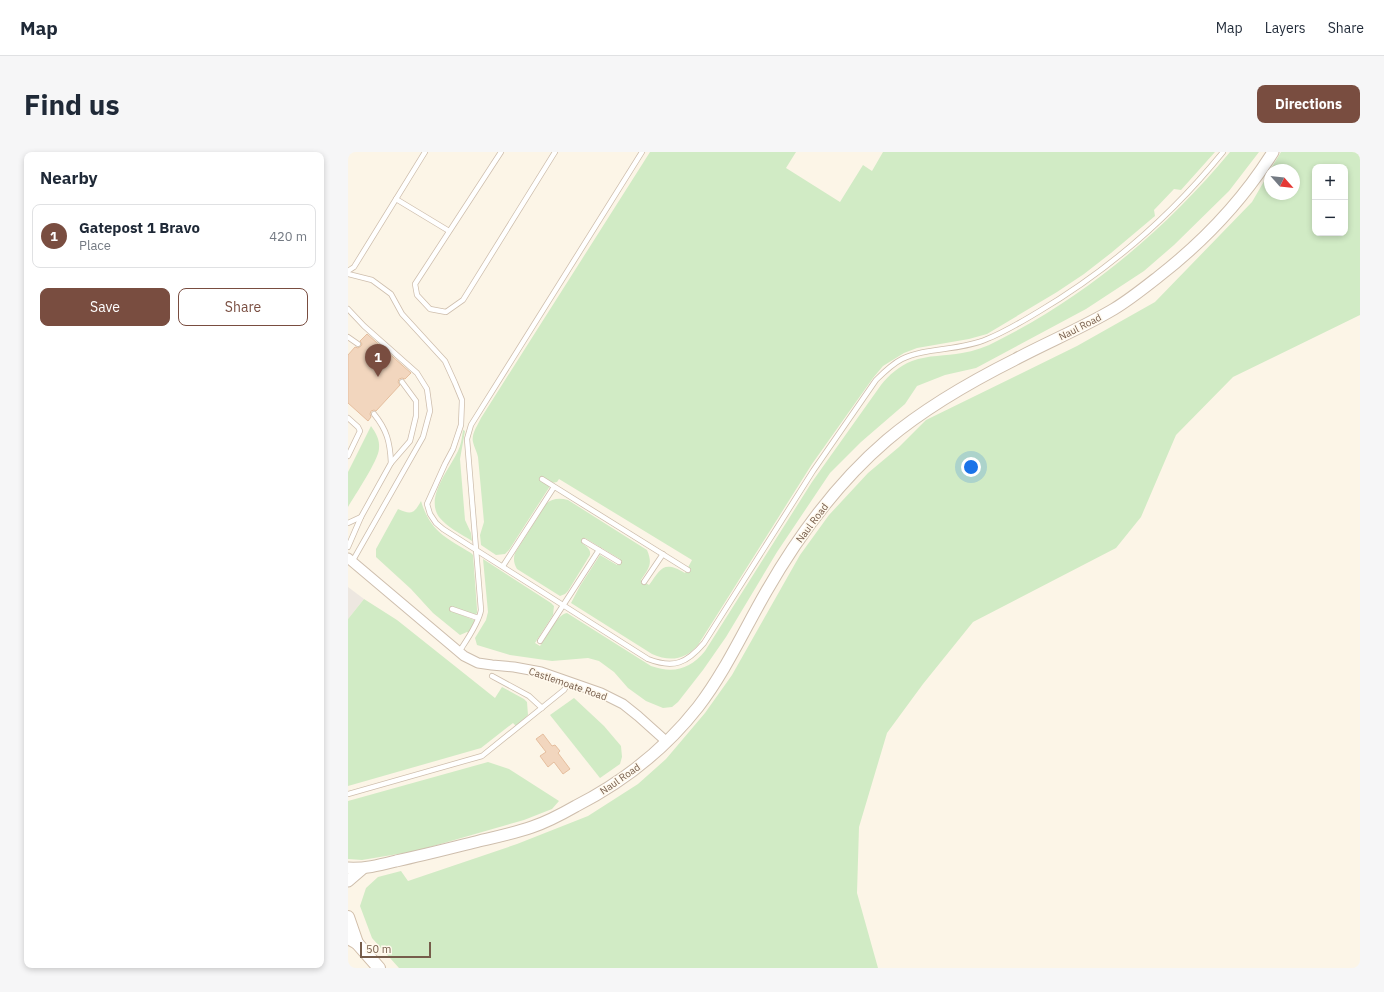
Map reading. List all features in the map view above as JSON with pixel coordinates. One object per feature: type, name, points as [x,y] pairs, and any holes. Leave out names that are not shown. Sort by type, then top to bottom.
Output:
[{"type":"main road","points":[[348,917],[352,940],[379,968]]},
{"type":"street","name":"Naul Road","points":[[348,868],[362,869],[427,855],[532,827],[561,814],[614,785],[632,772],[667,742],[697,708],[717,680],[767,590],[796,544],[826,504],[856,470],[885,442],[941,400],[1014,360],[1115,309],[1138,293],[1192,249],[1220,221],[1262,169],[1273,152]]},
{"type":"street","name":"Castlemoate Road","points":[[350,560],[464,656],[478,662],[492,665],[540,672],[601,693],[623,704],[667,742]]},
{"type":"street","points":[[348,882],[362,869]]},
{"type":"lane","points":[[425,152],[354,267],[348,273],[372,280],[391,294],[402,314],[445,361],[456,383],[462,400],[461,425],[453,449],[427,504],[430,514],[436,523],[443,529],[564,604],[648,659],[660,663],[685,661],[695,654],[704,643],[813,471],[876,380],[888,368],[902,359],[916,354],[970,346],[987,340],[1008,330],[1056,301],[1092,277],[1144,235],[1181,201],[1223,152]]},
{"type":"lane","points":[[501,152],[414,284],[417,296],[430,309],[446,312],[462,300],[555,152]]},
{"type":"lane","points":[[459,652],[481,610],[467,439],[471,425],[642,152]]},
{"type":"lane","points":[[396,199],[449,232]]},
{"type":"lane","points":[[348,309],[364,326],[417,373],[427,389],[430,411],[423,437],[350,560]]},
{"type":"lane","points":[[348,337],[358,344]]},
{"type":"lane","points":[[348,547],[361,517],[390,462],[410,441],[416,416],[416,401],[402,382]]},
{"type":"lane","points":[[374,414],[383,426],[390,445],[390,462]]},
{"type":"lane","points":[[348,418],[358,426],[360,431],[348,456]]},
{"type":"lane","points":[[542,480],[688,570]]},
{"type":"lane","points":[[503,566],[554,487]]},
{"type":"lane","points":[[348,523],[361,517]]},
{"type":"lane","points":[[584,541],[619,562]]},
{"type":"lane","points":[[540,641],[599,550]]},
{"type":"lane","points":[[644,582],[663,554]]},
{"type":"lane","points":[[452,609],[478,618]]},
{"type":"lane","points":[[492,676],[528,696],[542,708]]},
{"type":"lane","points":[[348,794],[482,756],[564,690],[570,682]]},
{"type":"shaded area","points":[[348,587],[364,599],[348,619]]},
{"type":"green space","points":[[650,152],[796,152],[786,168],[840,202],[863,165],[872,171],[883,152],[1215,152],[1181,190],[1174,189],[1154,210],[1155,216],[1084,274],[1057,292],[987,334],[969,339],[917,348],[904,353],[883,366],[812,464],[698,645],[688,654],[671,659],[652,654],[571,603],[600,555],[617,565],[620,559],[585,538],[582,543],[589,550],[590,555],[568,591],[560,596],[517,569],[514,561],[514,555],[546,504],[553,500],[559,499],[568,500],[647,550],[650,562],[641,580],[649,585],[663,568],[672,567],[685,573],[692,560],[559,479],[557,482],[552,483],[509,550],[505,554],[496,555],[481,545],[480,535],[484,522],[478,457],[473,444],[474,433],[481,418]]},
{"type":"green space","points":[[1230,152],[1259,152],[1229,191],[1174,245],[1144,271],[1086,309],[976,368],[945,375],[917,386],[905,404],[861,442],[830,473],[777,552],[726,637],[703,670],[678,702],[672,707],[663,708],[646,701],[628,688],[614,672],[599,661],[588,658],[552,661],[510,655],[477,645],[475,638],[486,620],[488,612],[483,559],[554,606],[553,615],[535,643],[540,646],[555,622],[567,613],[651,666],[674,670],[687,666],[705,651],[812,482],[881,385],[891,374],[903,365],[918,359],[956,354],[989,345],[1030,323],[1062,303],[1093,282],[1152,234],[1179,208]]},
{"type":"green space","points":[[1281,152],[1360,152],[1360,315],[1233,377],[1176,435],[1141,517],[1116,548],[973,622],[923,684],[887,733],[859,827],[857,893],[878,968],[399,968],[372,938],[360,906],[366,888],[378,877],[401,871],[408,881],[517,844],[588,816],[638,784],[666,759],[705,713],[732,675],[800,555],[829,515],[868,473],[899,447],[926,420],[1077,346],[1155,302],[1252,202],[1264,181],[1264,200],[1300,200],[1300,164],[1274,164]]},
{"type":"green space","points":[[371,426],[378,440],[378,454],[371,469],[348,507],[348,472]]},
{"type":"green space","points":[[463,430],[465,431],[460,459],[465,520],[471,533],[472,541],[446,524],[439,517],[435,509],[436,492],[459,449]]},
{"type":"green space","points":[[421,501],[429,520],[434,527],[440,533],[473,555],[477,613],[475,615],[452,608],[451,611],[474,620],[469,633],[467,632],[460,635],[433,613],[411,589],[376,557],[376,549],[398,509],[409,513],[412,512]]},
{"type":"green space","points":[[364,599],[397,620],[495,698],[502,687],[524,699],[527,702],[528,715],[516,726],[513,723],[481,748],[348,786],[348,619]]},
{"type":"green space","points":[[574,698],[604,726],[621,746],[622,757],[620,764],[600,778],[550,715]]},
{"type":"green space","points":[[488,762],[509,769],[559,801],[552,809],[524,820],[416,851],[362,860],[348,859],[348,801]]},
{"type":"building","points":[[367,334],[411,373],[405,379],[399,379],[398,382],[400,385],[376,411],[371,411],[371,417],[368,421],[348,403],[348,355],[355,347],[358,348],[361,346],[362,344],[360,341]]},
{"type":"building","points":[[543,734],[552,746],[555,745],[560,751],[558,753],[570,769],[563,774],[554,762],[548,767],[540,756],[546,752],[536,739]]},
{"type":"place","name":"Gatepost 1 Bravo","points":[[378,377]]}]
